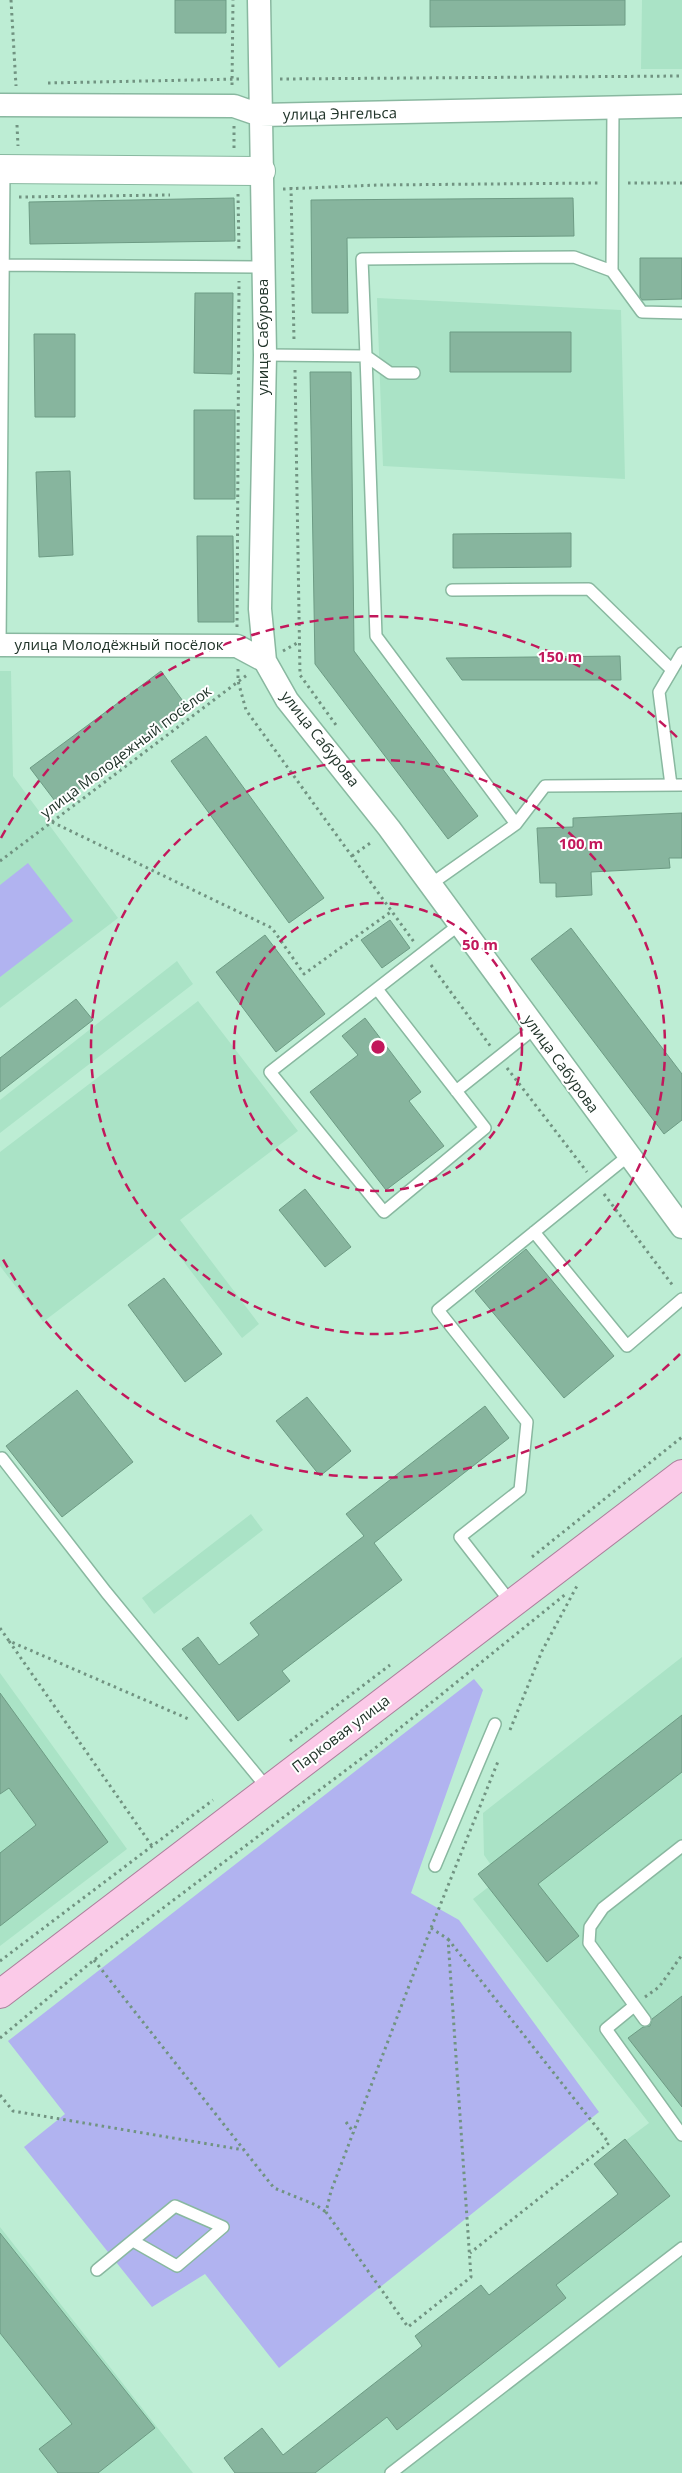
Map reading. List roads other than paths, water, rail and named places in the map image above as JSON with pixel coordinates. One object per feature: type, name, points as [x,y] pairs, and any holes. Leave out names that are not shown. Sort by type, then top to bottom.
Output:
[{"type":"main road","name":"Парковая улица","points":[[0,1994],[682,1474]]},
{"type":"street","name":"улица Сабурова","points":[[259,0],[260,115],[248,170],[263,267],[264,355],[260,609],[265,661],[287,700],[431,884],[628,1156],[679,1217]]},
{"type":"street","name":"улица Энгельса","points":[[11,98],[234,106],[260,115],[682,106]]},
{"type":"street","points":[[7,169],[248,170]]},
{"type":"street","name":"улица Молодёжный посёлок","points":[[0,645],[237,646],[265,661]]},
{"type":"lane","points":[[612,272],[613,108]]},
{"type":"lane","points":[[0,645],[2,265],[7,169]]},
{"type":"lane","points":[[516,824],[376,636],[362,259],[574,257],[612,272],[642,312],[682,312]]},
{"type":"lane","points":[[2,265],[263,267]]},
{"type":"lane","points":[[264,355],[366,356],[390,373],[414,373]]},
{"type":"lane","points":[[452,590],[589,589],[672,670]]},
{"type":"lane","points":[[431,884],[516,824],[545,786],[676,785],[659,692],[682,653]]},
{"type":"lane","points":[[377,988],[485,1128],[384,1212],[270,1072],[377,988],[460,924]]},
{"type":"lane","points":[[456,1091],[535,1028]]},
{"type":"lane","points":[[512,1604],[460,1538],[520,1490],[527,1422],[438,1310],[628,1156]]},
{"type":"lane","points":[[534,1232],[627,1346],[679,1295]]},
{"type":"lane","points":[[2,1458],[106,1592],[268,1789]]},
{"type":"lane","points":[[435,1866],[495,1724]]},
{"type":"lane","points":[[645,2020],[590,1943],[590,1926],[603,1908],[682,1846]]},
{"type":"lane","points":[[634,2006],[606,2029],[682,2135]]},
{"type":"lane","points":[[97,2270],[175,2206],[222,2227],[177,2266],[133,2241]]},
{"type":"lane","points":[[391,2473],[682,2248]]}]
